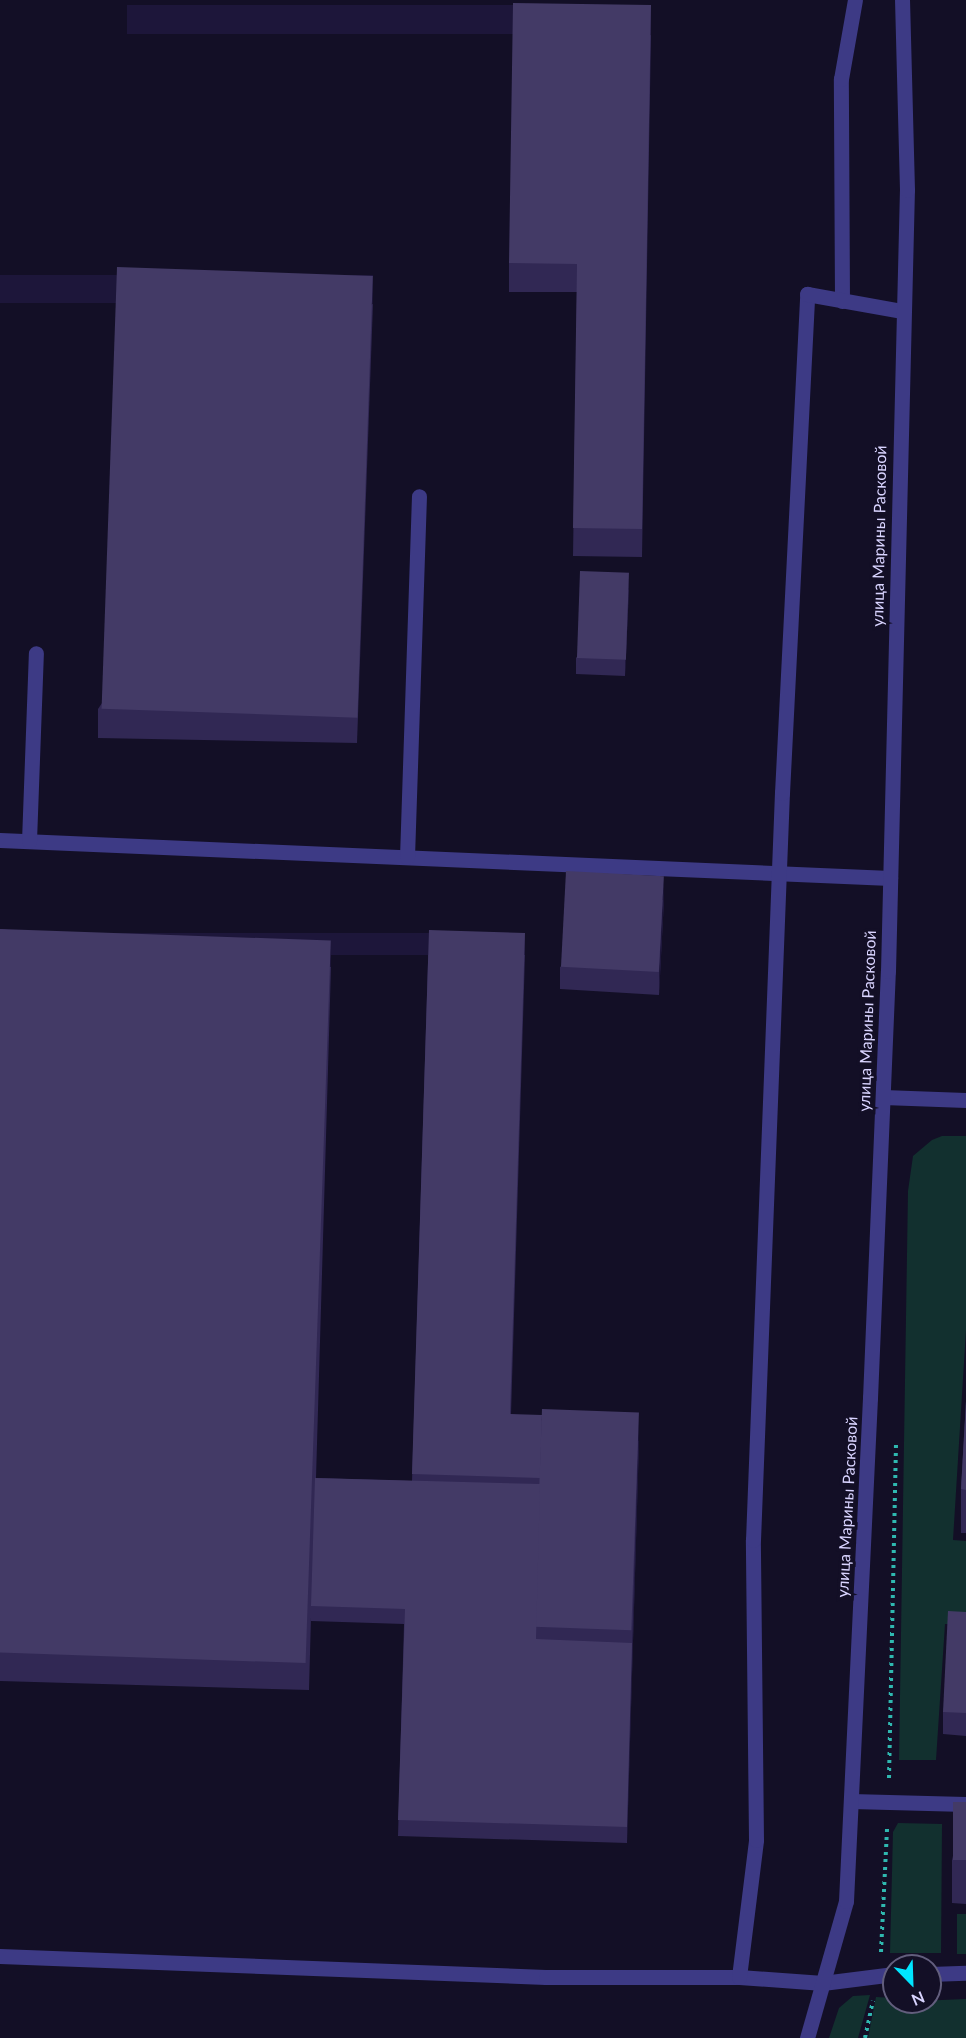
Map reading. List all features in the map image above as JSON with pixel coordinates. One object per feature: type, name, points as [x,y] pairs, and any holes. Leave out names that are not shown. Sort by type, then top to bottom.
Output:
[{"type":"street","points":[[842,301],[841,79],[855,0]]},
{"type":"street","name":"улица Марины Расковой","points":[[807,2038],[846,1901],[851,1802],[883,1098],[890,878],[902,311],[907,190],[902,0]]},
{"type":"street","points":[[739,1977],[756,1840],[753,1540],[779,871],[807,294],[902,311]]},
{"type":"street","points":[[407,856],[418,496]]},
{"type":"street","points":[[29,842],[36,653]]},
{"type":"street","points":[[0,840],[779,871],[890,878]]},
{"type":"street","points":[[883,1098],[966,1100]]},
{"type":"street","points":[[851,1802],[966,1804]]},
{"type":"street","points":[[0,1956],[546,1977],[739,1977],[823,1983],[882,1975]]},
{"type":"street","points":[[942,1974],[966,1973]]},
{"type":"path","points":[[887,1954],[896,1443]]},
{"type":"path","points":[[864,2038],[882,1988]]},
{"type":"green space","points":[[942,1136],[966,1136],[966,1330],[953,1540],[966,1541],[966,1625],[945,1624],[936,1760],[899,1760],[908,1191],[913,1156],[932,1140]]},
{"type":"green space","points":[[898,1823],[942,1824],[941,1953],[890,1953],[893,1832]]},
{"type":"green space","points":[[957,1914],[966,1914],[966,1954],[957,1954]]},
{"type":"green space","points":[[870,1995],[858,2038],[829,2038],[839,2008],[853,1996]]},
{"type":"green space","points":[[876,1997],[882,1997],[882,2014],[942,2014],[942,2000],[966,1999],[966,2038],[868,2038]]},
{"type":"building","points":[[513,3],[651,5],[642,529],[573,528],[577,264],[509,263]]},
{"type":"building","points":[[117,267],[373,276],[357,718],[102,709]]},
{"type":"building","points":[[580,571],[629,573],[626,660],[577,658]]},
{"type":"building","points":[[566,871],[664,876],[659,972],[561,967]]},
{"type":"building","points":[[0,929],[331,941],[306,1663],[0,1652]]},
{"type":"building","points":[[429,930],[525,933],[510,1414],[542,1415],[540,1478],[412,1474]]},
{"type":"building","points":[[966,1401],[966,1490],[961,1489]]},
{"type":"building","points":[[542,1409],[639,1412],[631,1630],[534,1627]]},
{"type":"building","points":[[315,1478],[540,1484],[536,1639],[632,1643],[627,1827],[398,1820],[405,1609],[311,1606]]},
{"type":"building","points":[[948,1611],[966,1612],[966,1713],[943,1712]]},
{"type":"building","points":[[953,1802],[966,1802],[966,1860],[953,1860]]}]
